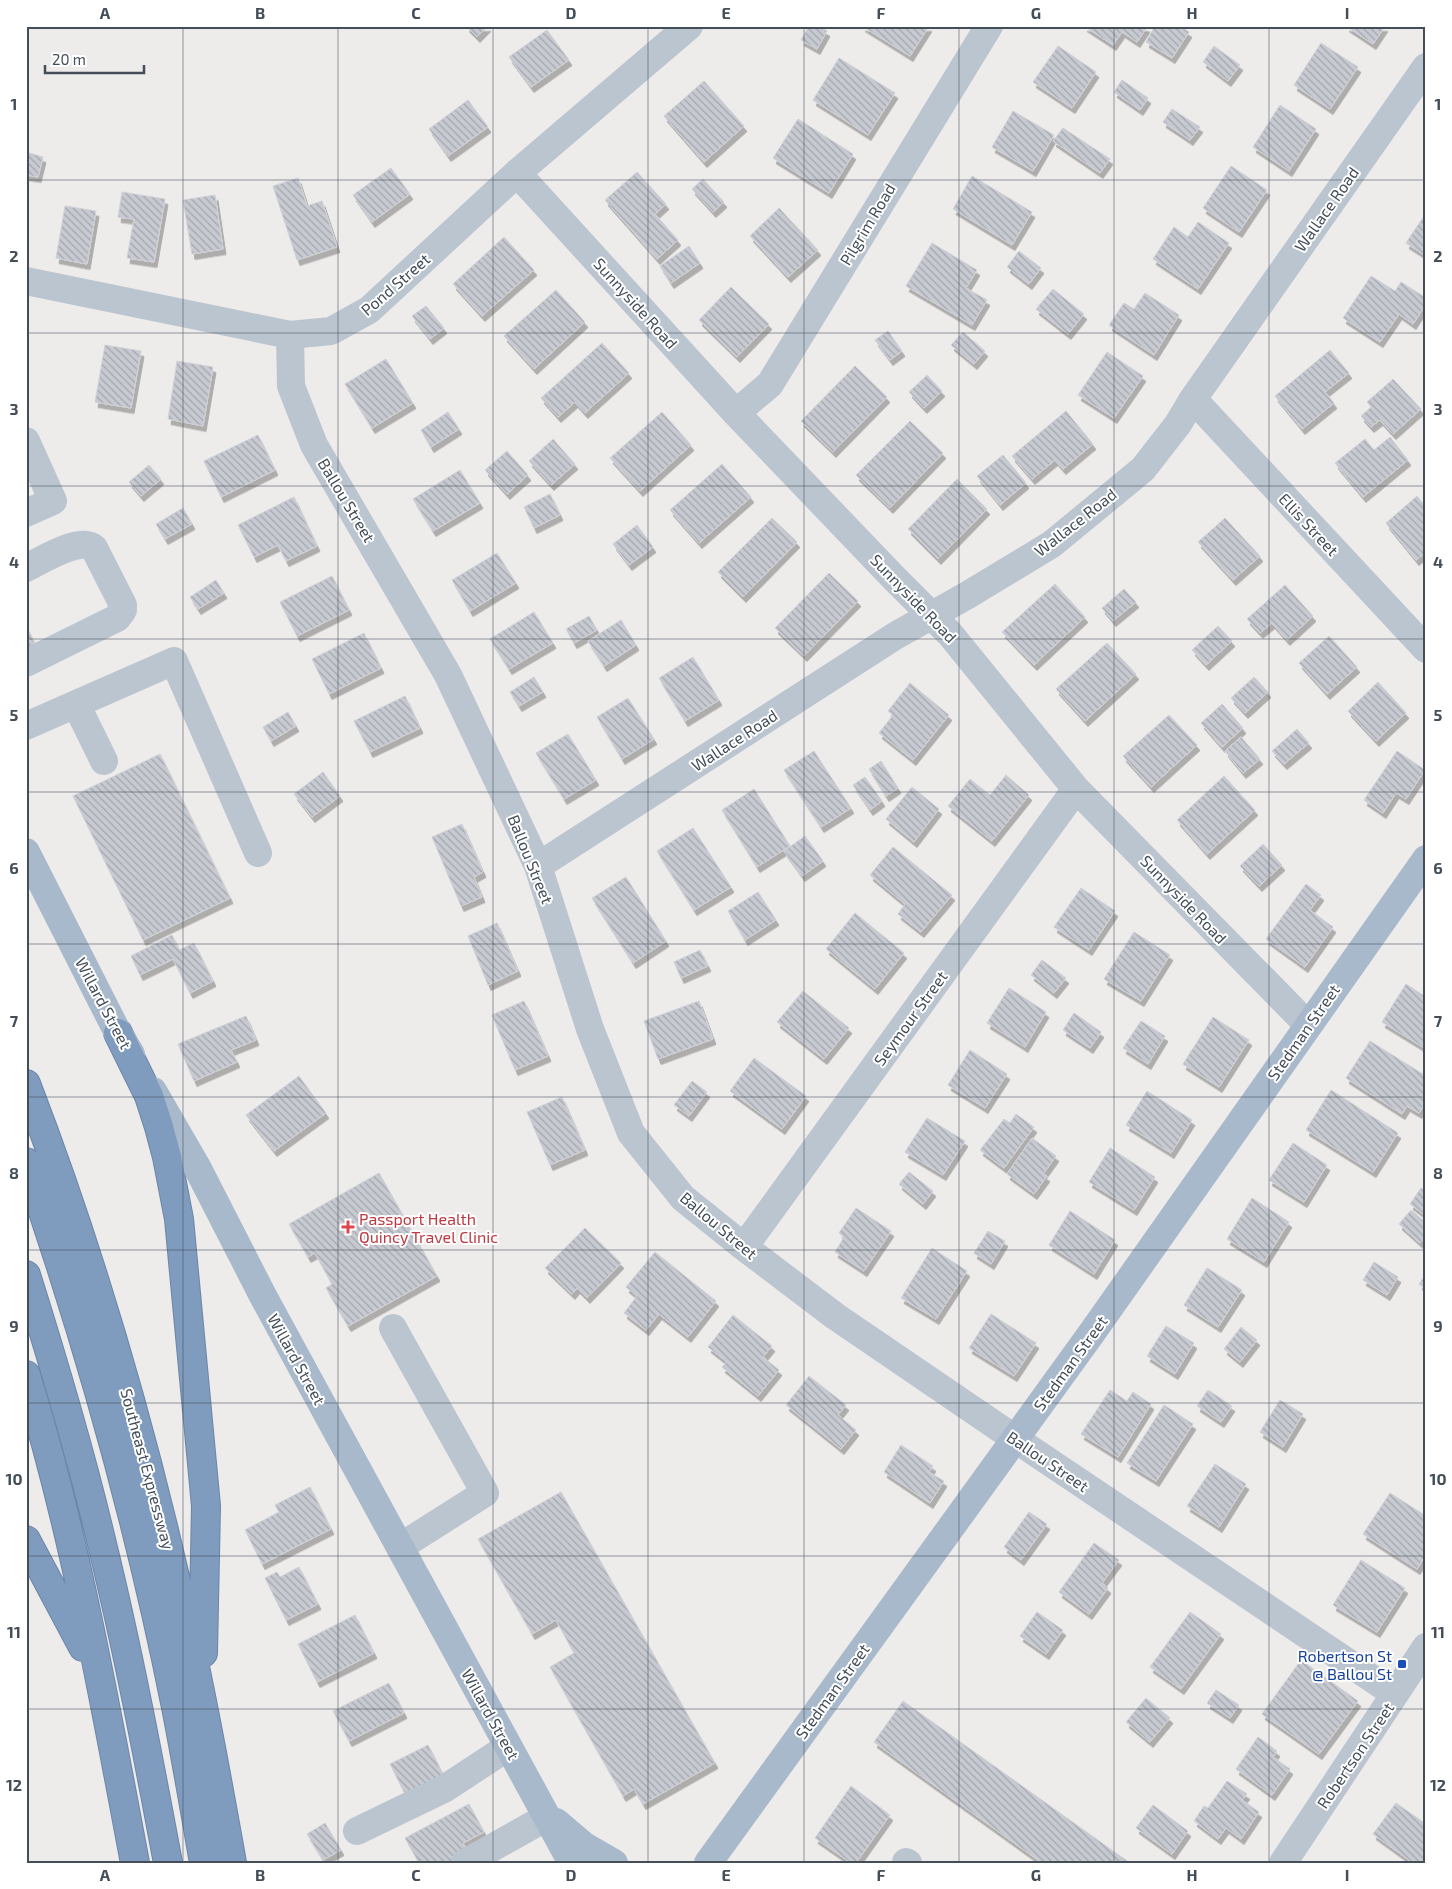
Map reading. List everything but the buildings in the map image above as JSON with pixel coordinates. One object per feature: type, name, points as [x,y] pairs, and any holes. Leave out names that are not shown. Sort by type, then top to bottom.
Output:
[{"type":"highway","points":[[118,1033],[149,1096],[159,1127],[172,1182],[182,1238],[206,1506],[202,1702]]},
{"type":"highway","name":"Southeast Expressway","points":[[26,1084],[86,1252],[119,1360],[165,1533],[202,1702],[232,1863]]},
{"type":"highway","points":[[26,1162],[76,1312],[128,1498],[152,1593],[176,1707],[204,1863]]},
{"type":"highway","points":[[26,1275],[57,1374],[102,1544],[128,1659],[168,1863]]},
{"type":"highway","points":[[26,1375],[60,1496],[99,1676],[135,1863]]},
{"type":"highway","points":[[26,1540],[99,1676]]},
{"type":"main road","name":"Willard Street","points":[[26,852],[118,1033],[197,1167],[263,1296],[572,1863]]},
{"type":"main road","name":"Stedman Street","points":[[708,1863],[1014,1438],[1092,1334],[1426,860]]},
{"type":"main road","points":[[544,1813],[583,1845],[614,1863]]},
{"type":"street","name":"Pond Street","points":[[26,281],[290,335],[331,331],[369,310],[517,173],[689,26]]},
{"type":"street","name":"Pilgrim Road","points":[[736,413],[770,384],[989,26]]},
{"type":"street","name":"Wallace Road","points":[[538,866],[894,636],[1052,544],[1142,469],[1178,424],[1193,399],[1426,67]]},
{"type":"street","name":"Sunnyside Road","points":[[517,173],[736,413],[892,577],[933,615],[1076,789],[1308,1025]]},
{"type":"street","name":"Ballou Street","points":[[290,335],[291,386],[314,445],[448,675],[538,866],[590,1029],[631,1133],[684,1198],[744,1247],[835,1316],[1395,1694]]},
{"type":"street","name":"Ellis Street","points":[[1193,399],[1426,649]]},
{"type":"street","points":[[26,442],[53,501],[26,513]]},
{"type":"street","points":[[26,568],[72,547],[85,543],[90,544],[94,548],[123,605],[123,610],[117,618],[26,663]]},
{"type":"street","points":[[26,726],[174,661],[258,852]]},
{"type":"street","points":[[76,704],[104,761]]},
{"type":"street","name":"Seymour Street","points":[[744,1247],[1076,789]]},
{"type":"street","points":[[393,1328],[485,1493],[400,1547]]},
{"type":"street","name":"Robertson Street","points":[[1283,1863],[1426,1647]]},
{"type":"street","points":[[357,1831],[444,1789],[508,1747]]},
{"type":"street","points":[[465,1863],[544,1813]]},
{"type":"place","name":"Passport Health Quincy Travel Clinic","points":[[348,1227]]},
{"type":"place","name":"Robertson St @ Ballou St","points":[[1402,1664]]}]
